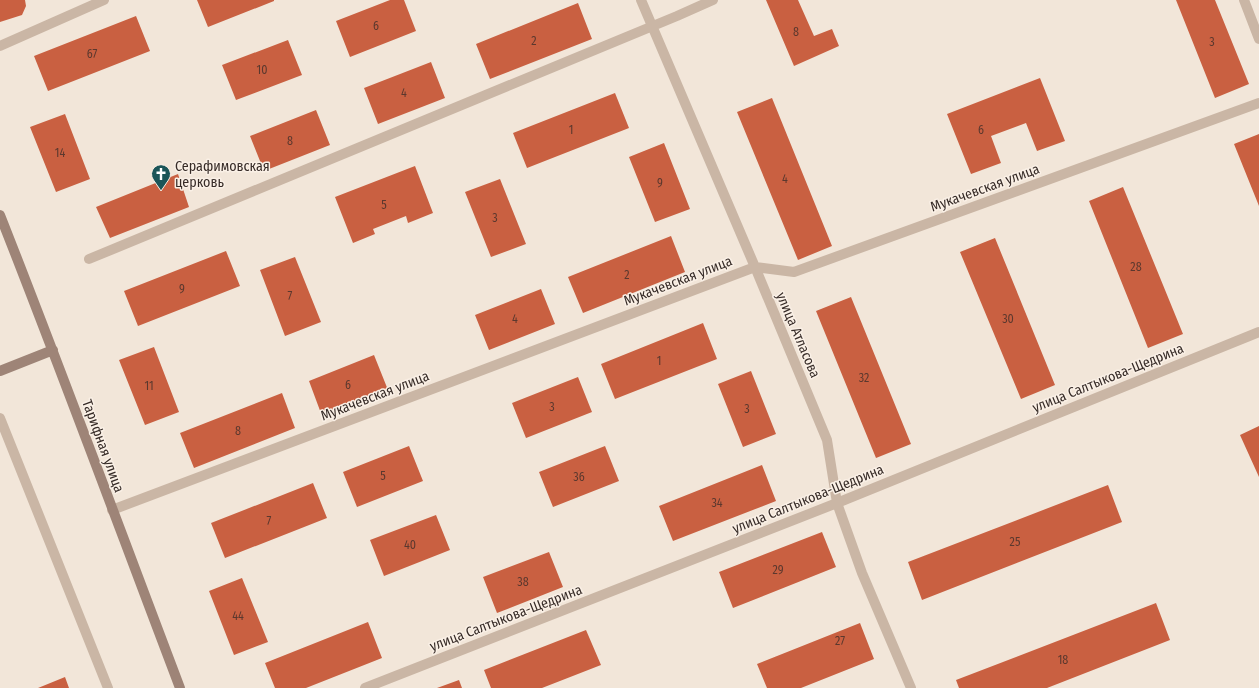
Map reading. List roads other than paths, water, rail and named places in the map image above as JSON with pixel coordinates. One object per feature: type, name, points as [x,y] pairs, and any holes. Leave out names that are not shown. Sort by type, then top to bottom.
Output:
[{"type":"street","points":[[0,46],[104,0]]},
{"type":"street","name":"улица Атласова","points":[[641,0],[827,440],[837,503],[862,573],[910,688]]},
{"type":"street","points":[[89,259],[713,0]]},
{"type":"street","points":[[1244,0],[1259,39]]},
{"type":"street","name":"Мукачевская улица","points":[[112,510],[755,267],[794,272],[1259,103]]},
{"type":"street","name":"Тарифная улица","points":[[0,215],[53,350],[180,688]]},
{"type":"street","name":"улица Салтыкова-Щедрина","points":[[365,688],[837,503],[1259,332]]},
{"type":"street","points":[[0,371],[53,350]]},
{"type":"street","points":[[0,418],[108,688]]},
{"type":"place","name":"Серафимовская церковь","points":[[161,191]]}]
